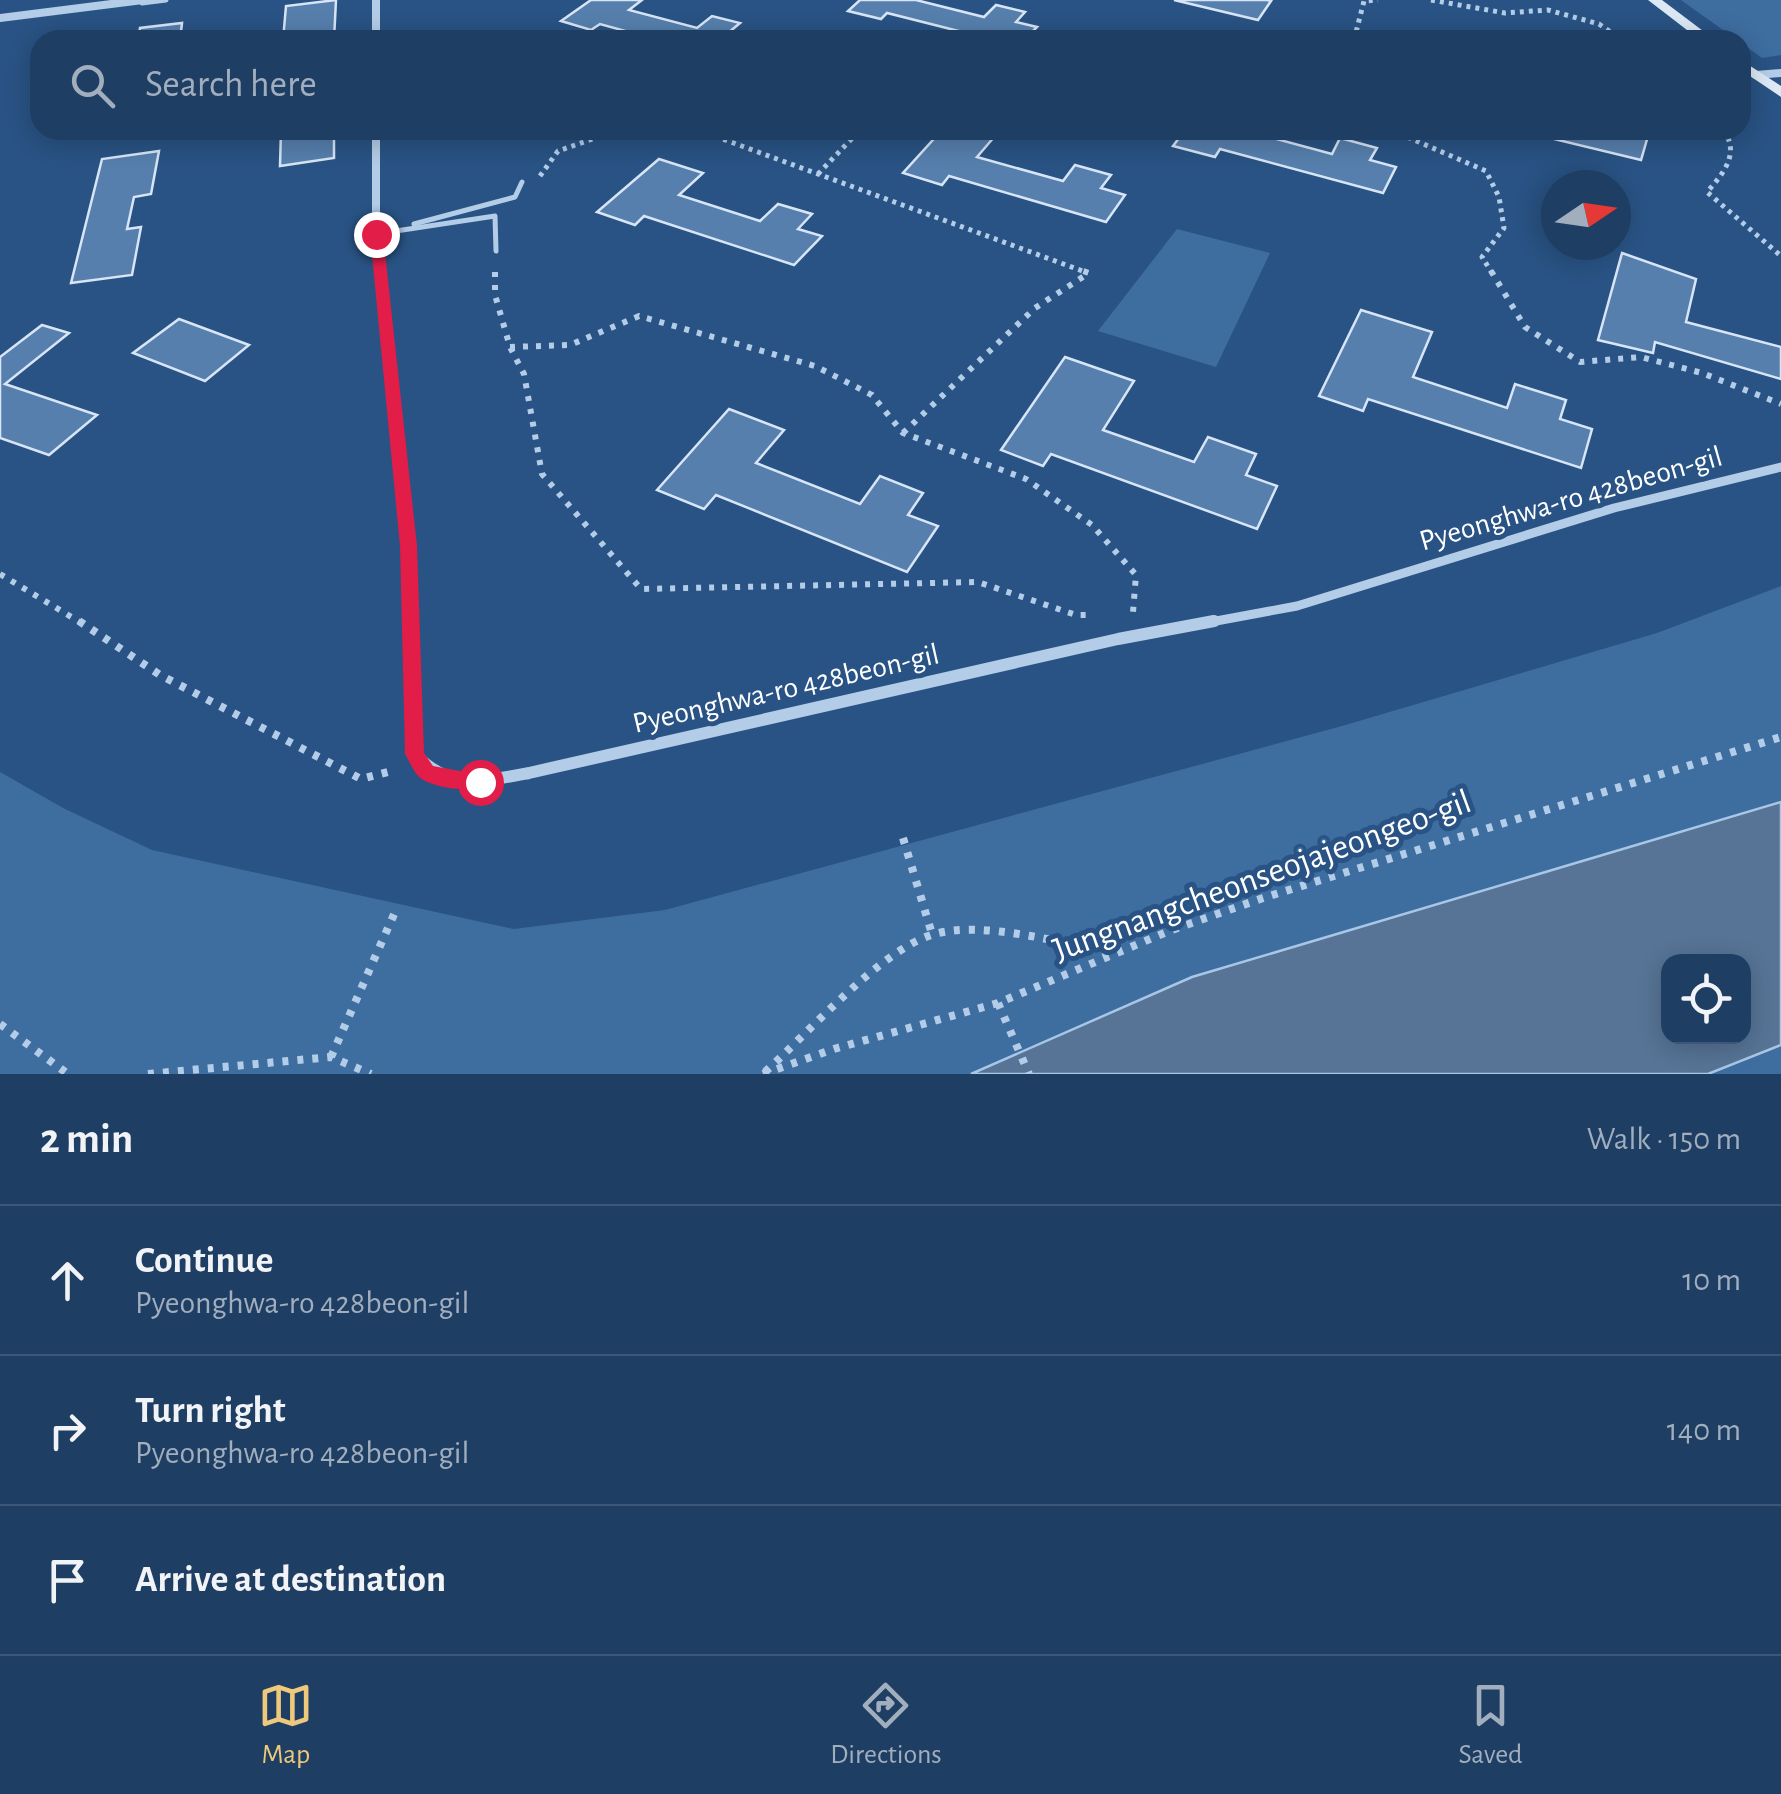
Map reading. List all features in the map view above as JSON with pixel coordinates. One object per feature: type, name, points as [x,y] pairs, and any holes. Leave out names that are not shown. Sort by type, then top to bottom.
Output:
[{"type":"street","points":[[376,0],[376,30]]},
{"type":"street","points":[[1654,0],[1694,30]]},
{"type":"street","points":[[0,18],[142,1]]},
{"type":"street","points":[[1751,71],[1781,94]]},
{"type":"street","points":[[1756,75],[1781,72]]},
{"type":"street","points":[[376,140],[376,234],[408,546],[415,754],[421,762]]},
{"type":"street","name":"Pyeonghwa-ro 428beon-gil","points":[[421,762],[426,772],[480,782],[1118,640],[1230,621],[1381,582],[1614,508],[1781,467]]},
{"type":"lane","points":[[142,1],[166,0]]},
{"type":"lane","points":[[395,231],[459,209],[515,197],[522,182]]},
{"type":"lane","points":[[376,234],[495,216],[496,251]]},
{"type":"path","points":[[1357,30],[1364,2],[1378,0]]},
{"type":"path","points":[[1431,0],[1505,14],[1548,10],[1608,30]]},
{"type":"path","points":[[1548,10],[1550,0]]},
{"type":"path","points":[[537,181],[558,151],[589,140]]},
{"type":"path","points":[[725,140],[1088,273],[1036,308],[903,433]]},
{"type":"path","points":[[818,174],[850,140]]},
{"type":"path","points":[[1416,140],[1486,170],[1499,197],[1504,228],[1482,258],[1525,327],[1580,362],[1641,357],[1702,374],[1781,404]]},
{"type":"path","points":[[1730,140],[1729,166],[1707,192],[1781,256]]},
{"type":"path","points":[[496,251],[495,295],[510,347],[524,374],[542,474],[641,588],[978,582],[1076,615],[1094,615]]},
{"type":"path","points":[[510,347],[570,345],[638,316],[814,366],[872,395],[903,433],[1026,478],[1092,525],[1136,575],[1132,615]]},
{"type":"path","points":[[0,574],[38,594],[160,675],[361,780],[421,762]]},
{"type":"path","name":"Jungnangcheonseojajeongeo-gil","points":[[763,1074],[834,1048],[998,1002],[1116,953],[1318,880],[1781,737]]},
{"type":"path","points":[[902,838],[932,934]]},
{"type":"path","points":[[331,1056],[395,912]]},
{"type":"path","points":[[763,1074],[900,952],[932,934],[974,932],[1116,953]]},
{"type":"path","points":[[998,1002],[1029,1074]]},
{"type":"path","points":[[0,1024],[68,1074]]},
{"type":"path","points":[[148,1074],[331,1056],[371,1074]]},
{"type":"shaded area","points":[[1681,0],[1781,0],[1781,55],[1762,58],[1751,50],[1751,30],[1723,30]]},
{"type":"shaded area","points":[[1177,229],[1270,253],[1216,367],[1098,331]]},
{"type":"shaded area","points":[[1781,586],[1781,1074],[0,1074],[0,772],[65,809],[152,850],[514,929],[665,910],[1342,726],[1657,633]]},
{"type":"shaded area","points":[[1781,802],[1781,1045],[1708,1074],[971,1074],[1192,977]]},
{"type":"building","points":[[336,0],[334,30],[284,30],[286,6]]},
{"type":"building","points":[[591,0],[642,0],[629,10],[697,28],[712,16],[740,23],[732,30],[622,30],[600,24],[591,30],[561,21]]},
{"type":"building","points":[[860,0],[916,0],[984,17],[996,5],[1025,12],[1016,22],[1037,27],[954,30],[887,13],[881,19],[848,11]]},
{"type":"building","points":[[1174,0],[1267,0],[1271,1],[1258,20]]},
{"type":"building","points":[[182,23],[181,30],[140,28]]},
{"type":"building","points":[[281,140],[334,140],[334,158],[280,166]]},
{"type":"building","points":[[933,140],[992,140],[977,157],[1063,181],[1075,165],[1111,175],[1101,188],[1125,195],[1106,222],[949,176],[942,185],[903,173]]},
{"type":"building","points":[[1178,140],[1280,140],[1332,154],[1339,140],[1347,140],[1377,148],[1370,160],[1396,167],[1383,193],[1220,149],[1215,157],[1173,146]]},
{"type":"building","points":[[1558,140],[1647,140],[1641,160]]},
{"type":"building","points":[[159,151],[151,194],[134,197],[127,229],[141,227],[132,275],[71,283],[102,159]]},
{"type":"building","points":[[659,159],[703,173],[679,195],[760,221],[778,204],[812,214],[798,229],[822,236],[794,265],[644,216],[635,225],[597,212]]},
{"type":"building","points":[[1631,256],[1696,279],[1686,322],[1781,347],[1781,379],[1655,342],[1653,353],[1598,340],[1620,260],[1631,260]]},
{"type":"building","points":[[1361,310],[1432,332],[1413,377],[1507,408],[1515,384],[1566,400],[1560,419],[1592,429],[1581,468],[1368,399],[1363,411],[1319,396]]},
{"type":"building","points":[[179,319],[249,345],[205,381],[133,353]]},
{"type":"building","points":[[42,325],[69,333],[5,384],[97,415],[49,455],[0,438],[0,357]]},
{"type":"building","points":[[1065,357],[1134,381],[1103,430],[1194,462],[1208,437],[1256,454],[1246,475],[1277,486],[1257,529],[1051,454],[1043,466],[1001,450]]},
{"type":"building","points":[[729,409],[784,430],[756,463],[860,504],[880,476],[923,493],[908,515],[938,526],[907,572],[716,495],[704,509],[657,490]]},
{"type":"route","points":[[376,234],[408,546],[415,754],[426,772],[480,782]]}]
